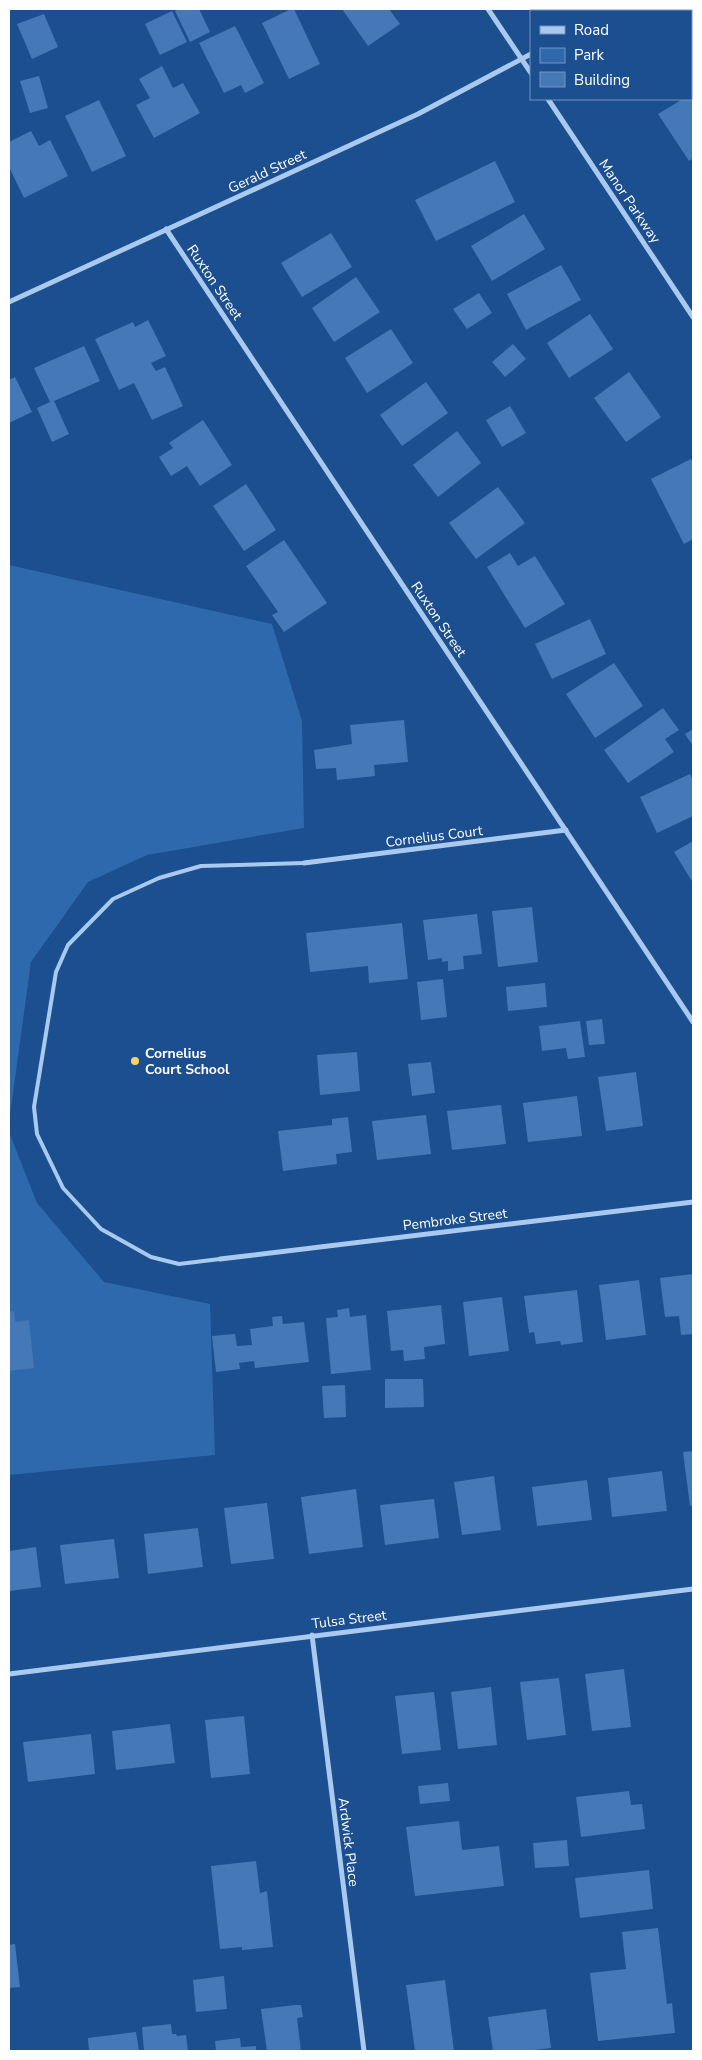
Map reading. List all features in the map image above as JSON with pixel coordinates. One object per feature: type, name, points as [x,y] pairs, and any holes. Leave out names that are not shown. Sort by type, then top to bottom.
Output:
[{"type":"street","points":[[488,9],[530,70]]},
{"type":"street","name":"Gerald Street","points":[[9,302],[418,114],[530,54]]},
{"type":"street","name":"Manor Parkway","points":[[549,100],[693,317]]},
{"type":"street","name":"Ruxton Street","points":[[166,230],[693,1022]]},
{"type":"street","name":"Cornelius Court","points":[[304,863],[566,830]]},
{"type":"street","name":"Pembroke Street","points":[[220,1259],[693,1202]]},
{"type":"street","name":"Tulsa Street","points":[[9,1674],[312,1634],[693,1589]]},
{"type":"street","name":"Ardwick Place","points":[[312,1634],[364,2051]]},
{"type":"lane","points":[[220,1259],[178,1264],[151,1257],[101,1229],[63,1188],[37,1134],[34,1107],[56,972],[68,945],[113,899],[159,878],[202,866],[304,863]]},
{"type":"green space","points":[[9,565],[272,624],[302,721],[304,828],[147,855],[88,882],[31,962],[9,1122]]},
{"type":"green space","points":[[9,1132],[37,1203],[104,1282],[210,1304],[215,1455],[9,1475]]},
{"type":"building","points":[[178,9],[199,9],[210,32],[190,42],[175,11]]},
{"type":"building","points":[[294,9],[320,64],[289,79],[262,23]]},
{"type":"building","points":[[342,9],[389,9],[400,24],[368,46]]},
{"type":"building","points":[[172,11],[187,42],[160,55],[145,24]]},
{"type":"building","points":[[44,14],[58,47],[32,59],[17,24]]},
{"type":"building","points":[[235,26],[264,83],[245,93],[241,85],[224,93],[199,43]]},
{"type":"building","points":[[162,66],[173,88],[183,83],[200,113],[154,138],[136,105],[150,98],[139,79]]},
{"type":"building","points":[[39,76],[48,108],[30,113],[20,81]]},
{"type":"building","points":[[692,93],[693,158],[689,161],[658,114],[681,100],[692,100]]},
{"type":"building","points":[[99,100],[126,156],[92,172],[65,116]]},
{"type":"building","points":[[31,131],[39,146],[50,140],[68,176],[24,198],[9,167],[9,142]]},
{"type":"building","points":[[495,161],[515,202],[436,241],[415,200]]},
{"type":"building","points":[[524,214],[545,249],[492,281],[471,246]]},
{"type":"building","points":[[331,233],[352,267],[302,297],[281,263]]},
{"type":"building","points":[[561,265],[581,300],[526,330],[507,294]]},
{"type":"building","points":[[356,277],[380,312],[334,342],[312,308]]},
{"type":"building","points":[[479,293],[492,313],[467,329],[453,309]]},
{"type":"building","points":[[590,314],[613,349],[569,378],[547,343]]},
{"type":"building","points":[[148,320],[166,356],[151,363],[156,371],[165,367],[183,406],[152,420],[134,383],[119,390],[95,339],[133,322],[135,327]]},
{"type":"building","points":[[391,329],[413,363],[367,393],[345,358]]},
{"type":"building","points":[[513,344],[526,359],[505,377],[492,362]]},
{"type":"building","points":[[84,346],[100,381],[54,401],[69,434],[52,442],[37,408],[50,402],[34,368]]},
{"type":"building","points":[[629,372],[661,417],[626,442],[594,398]]},
{"type":"building","points":[[15,377],[32,412],[9,423],[9,380]]},
{"type":"building","points":[[426,382],[448,413],[402,446],[380,415]]},
{"type":"building","points":[[510,406],[526,433],[502,447],[486,420]]},
{"type":"building","points":[[203,420],[232,465],[200,486],[187,466],[171,476],[159,457],[173,448],[169,443]]},
{"type":"building","points":[[457,431],[481,463],[438,497],[413,465]]},
{"type":"building","points":[[691,459],[693,464],[693,539],[684,544],[651,479]]},
{"type":"building","points":[[246,484],[276,530],[244,551],[213,506]]},
{"type":"building","points":[[498,487],[525,523],[476,559],[449,523]]},
{"type":"building","points":[[284,540],[327,603],[284,632],[272,615],[278,612],[246,566]]},
{"type":"building","points":[[510,553],[518,566],[535,556],[565,604],[525,628],[487,567]]},
{"type":"building","points":[[590,619],[606,654],[552,679],[535,644]]},
{"type":"building","points":[[614,663],[643,706],[595,738],[566,694]]},
{"type":"building","points":[[663,708],[679,730],[665,739],[674,752],[628,783],[604,750]]},
{"type":"building","points":[[404,720],[408,762],[374,765],[375,776],[337,780],[336,768],[316,769],[314,750],[352,744],[350,725]]},
{"type":"building","points":[[693,729],[693,746],[685,734]]},
{"type":"building","points":[[690,774],[693,781],[693,816],[657,833],[640,797]]},
{"type":"building","points":[[693,841],[693,883],[674,852]]},
{"type":"building","points":[[532,907],[538,962],[498,967],[492,911]]},
{"type":"building","points":[[477,914],[482,954],[463,956],[464,969],[448,971],[448,961],[442,962],[442,958],[428,960],[423,920]]},
{"type":"building","points":[[402,923],[408,979],[369,983],[368,966],[310,972],[306,933]]},
{"type":"building","points":[[443,979],[447,1017],[421,1020],[417,982]]},
{"type":"building","points":[[545,983],[547,1007],[508,1011],[506,987]]},
{"type":"building","points":[[602,1019],[605,1044],[589,1045],[586,1021]]},
{"type":"building","points":[[580,1021],[585,1057],[568,1059],[566,1048],[542,1051],[539,1026]]},
{"type":"building","points":[[357,1052],[360,1091],[320,1095],[317,1055]]},
{"type":"building","points":[[431,1062],[435,1093],[412,1096],[408,1064]]},
{"type":"building","points":[[636,1072],[643,1126],[606,1131],[598,1077]]},
{"type":"building","points":[[577,1096],[582,1136],[528,1142],[523,1103]]},
{"type":"building","points":[[501,1105],[506,1144],[452,1150],[447,1111]]},
{"type":"building","points":[[426,1115],[431,1154],[377,1160],[372,1121]]},
{"type":"building","points":[[348,1117],[352,1152],[336,1154],[337,1164],[283,1171],[278,1131],[332,1125],[332,1119]]},
{"type":"building","points":[[693,1274],[693,1334],[681,1335],[679,1316],[665,1317],[660,1278]]},
{"type":"building","points":[[639,1280],[646,1335],[606,1340],[599,1285]]},
{"type":"building","points":[[577,1290],[583,1342],[561,1345],[560,1341],[536,1344],[534,1332],[529,1333],[524,1296]]},
{"type":"building","points":[[502,1297],[509,1351],[469,1356],[463,1302]]},
{"type":"building","points":[[441,1305],[445,1344],[424,1347],[425,1359],[404,1361],[403,1350],[391,1351],[387,1311]]},
{"type":"building","points":[[349,1308],[350,1317],[366,1315],[371,1370],[331,1374],[326,1318],[338,1317],[337,1310]]},
{"type":"building","points":[[14,1311],[15,1322],[29,1320],[34,1368],[9,1371],[9,1312]]},
{"type":"building","points":[[282,1316],[283,1324],[304,1322],[309,1362],[255,1368],[254,1361],[239,1363],[240,1369],[216,1372],[212,1336],[235,1334],[237,1346],[252,1345],[250,1329],[273,1326],[272,1317]]},
{"type":"building","points":[[385,1379],[423,1379],[424,1407],[385,1408]]},
{"type":"building","points":[[345,1385],[346,1417],[324,1418],[322,1386]]},
{"type":"building","points":[[693,1451],[693,1505],[690,1506],[683,1452]]},
{"type":"building","points":[[662,1471],[667,1511],[612,1517],[608,1478]]},
{"type":"building","points":[[494,1476],[501,1530],[462,1535],[454,1482]]},
{"type":"building","points":[[587,1480],[592,1520],[537,1526],[532,1487]]},
{"type":"building","points":[[356,1489],[363,1547],[309,1554],[301,1497]]},
{"type":"building","points":[[434,1499],[439,1538],[385,1545],[380,1505]]},
{"type":"building","points":[[267,1503],[274,1559],[231,1564],[224,1508]]},
{"type":"building","points":[[198,1528],[203,1567],[148,1574],[144,1534]]},
{"type":"building","points":[[114,1539],[119,1578],[65,1584],[60,1545]]},
{"type":"building","points":[[36,1547],[41,1587],[9,1591],[9,1551]]},
{"type":"building","points":[[624,1669],[631,1727],[592,1731],[585,1674]]},
{"type":"building","points":[[559,1678],[566,1735],[527,1740],[520,1682]]},
{"type":"building","points":[[491,1687],[497,1745],[458,1749],[451,1692]]},
{"type":"building","points":[[434,1692],[441,1750],[402,1754],[395,1696]]},
{"type":"building","points":[[244,1716],[250,1774],[211,1778],[205,1720]]},
{"type":"building","points":[[170,1724],[175,1763],[116,1770],[112,1731]]},
{"type":"building","points":[[91,1734],[95,1774],[28,1782],[23,1742]]},
{"type":"building","points":[[448,1783],[450,1801],[420,1804],[418,1786]]},
{"type":"building","points":[[629,1791],[631,1805],[642,1804],[645,1829],[581,1837],[576,1797]]},
{"type":"building","points":[[459,1821],[462,1850],[499,1846],[504,1886],[415,1896],[406,1827]]},
{"type":"building","points":[[567,1840],[569,1866],[535,1868],[533,1843]]},
{"type":"building","points":[[256,1861],[260,1893],[267,1891],[273,1947],[242,1950],[242,1947],[220,1949],[211,1866]]},
{"type":"building","points":[[649,1870],[653,1909],[580,1918],[575,1878]]},
{"type":"building","points":[[658,1928],[667,2004],[672,2003],[675,2033],[598,2041],[590,1973],[626,1969],[622,1932]]},
{"type":"building","points":[[15,1944],[20,1987],[9,1988],[9,1945]]},
{"type":"building","points":[[224,1976],[227,2009],[196,2012],[193,1980]]},
{"type":"building","points":[[445,1980],[454,2051],[415,2051],[406,1985]]},
{"type":"building","points":[[301,2005],[303,2017],[297,2018],[301,2051],[267,2051],[261,2009]]},
{"type":"building","points":[[546,2009],[551,2048],[526,2051],[493,2051],[488,2017]]},
{"type":"building","points":[[171,2024],[172,2034],[177,2036],[186,2035],[188,2051],[144,2051],[142,2027]]},
{"type":"building","points":[[136,2032],[139,2051],[89,2051],[88,2038]]},
{"type":"building","points":[[240,2038],[241,2047],[256,2046],[256,2051],[216,2051],[215,2041]]},
{"type":"place","name":"Cornelius Court School","points":[[135,1061]]}]
